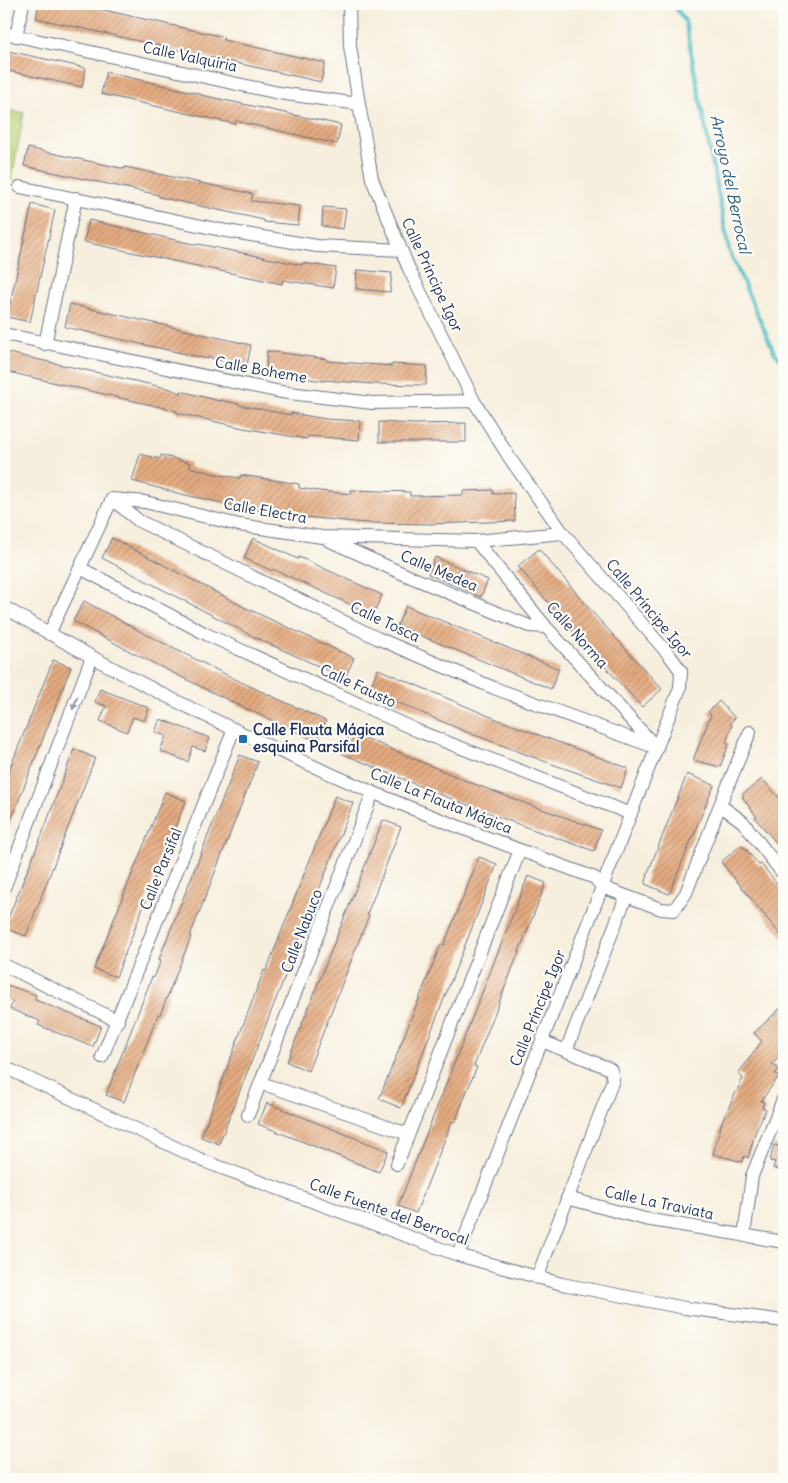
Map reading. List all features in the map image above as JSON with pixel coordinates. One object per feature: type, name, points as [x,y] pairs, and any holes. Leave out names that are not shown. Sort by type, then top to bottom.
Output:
[{"type":"street","name":"Calle Valquiria","points":[[23,4],[10,34],[279,93],[358,104]]},
{"type":"street","name":"Calle Príncipe Igor","points":[[349,4],[350,46],[358,104],[372,179],[401,250],[474,401],[511,460],[562,533],[681,671],[680,688],[458,1255]]},
{"type":"street","points":[[20,187],[221,230],[317,246],[401,250]]},
{"type":"street","points":[[45,344],[76,198]]},
{"type":"street","name":"Calle Boheme","points":[[4,334],[281,392],[372,403],[474,401]]},
{"type":"street","points":[[50,634],[112,499]]},
{"type":"street","name":"Calle Electra","points":[[112,499],[145,502],[239,525],[322,537],[476,541],[562,533]]},
{"type":"street","name":"Calle Tosca","points":[[112,499],[139,521],[377,638],[494,688],[657,748]]},
{"type":"street","name":"Calle Medea","points":[[322,537],[529,626],[546,627]]},
{"type":"street","name":"Calle Norma","points":[[476,541],[546,627],[657,748]]},
{"type":"street","name":"Calle Fausto","points":[[80,568],[208,635],[418,731],[630,814]]},
{"type":"street","name":"Calle La Flauta Mágica","points":[[4,607],[92,657],[234,728],[373,792],[594,878],[602,887],[626,897]]},
{"type":"street","points":[[4,888],[92,657]]},
{"type":"street","name":"Calle Parsifal","points":[[102,1057],[234,728]]},
{"type":"street","points":[[566,1051],[626,897],[661,909],[674,910],[686,893],[750,732]]},
{"type":"street","name":"Calle Nabuco","points":[[248,1115],[373,792]]},
{"type":"street","points":[[720,805],[742,822],[784,875]]},
{"type":"street","points":[[397,1164],[520,850]]},
{"type":"street","points":[[4,965],[118,1021]]},
{"type":"street","points":[[537,1278],[613,1080],[611,1070],[608,1068],[542,1041]]},
{"type":"street","name":"Calle Fuente del Berrocal","points":[[4,1067],[206,1162],[458,1255],[537,1278],[685,1308],[784,1321]]},
{"type":"street","points":[[261,1083],[408,1134]]},
{"type":"street","points":[[744,1236],[752,1176],[784,1097]]},
{"type":"street","name":"Calle La Traviata","points":[[567,1198],[645,1219],[784,1242]]},
{"type":"green space","points":[[4,109],[24,113],[4,210]]},
{"type":"building","points":[[39,4],[77,4],[224,37],[223,40],[325,63],[321,82],[36,18]]},
{"type":"building","points":[[4,50],[86,68],[82,87],[4,70]]},
{"type":"building","points":[[106,72],[201,95],[341,125],[337,144],[236,121],[235,124],[101,94]]},
{"type":"building","points":[[28,148],[253,194],[251,201],[300,206],[298,225],[264,222],[264,220],[159,197],[159,195],[24,166]]},
{"type":"building","points":[[32,204],[55,210],[30,322],[7,317]]},
{"type":"building","points":[[323,207],[346,209],[343,229],[322,226]]},
{"type":"building","points":[[89,220],[197,245],[302,265],[302,263],[336,268],[333,288],[283,280],[282,284],[84,242]]},
{"type":"building","points":[[357,270],[392,273],[390,292],[356,289]]},
{"type":"building","points":[[70,304],[251,345],[247,365],[246,367],[208,357],[208,359],[65,327]]},
{"type":"building","points":[[267,351],[327,359],[327,361],[392,366],[392,364],[427,366],[426,385],[324,381],[266,373]]},
{"type":"building","points":[[4,352],[171,389],[181,394],[181,391],[219,401],[291,415],[291,413],[326,419],[360,421],[359,440],[308,436],[307,439],[243,428],[4,371]]},
{"type":"building","points":[[379,422],[414,424],[466,423],[466,442],[379,442]]},
{"type":"building","points":[[140,454],[160,459],[161,455],[190,463],[189,467],[215,474],[240,478],[241,475],[299,484],[299,488],[319,491],[351,494],[351,490],[410,492],[410,496],[463,495],[463,491],[493,490],[493,494],[514,493],[515,521],[431,524],[365,523],[295,516],[236,506],[132,481]]},
{"type":"building","points":[[112,538],[246,608],[354,658],[345,678],[256,638],[102,558]]},
{"type":"building","points":[[253,538],[382,595],[373,615],[273,569],[272,571],[244,558]]},
{"type":"building","points":[[539,549],[594,614],[662,689],[642,707],[564,622],[518,566]]},
{"type":"building","points":[[435,557],[488,580],[481,597],[428,574]]},
{"type":"building","points":[[84,601],[243,683],[326,721],[316,741],[232,702],[73,621]]},
{"type":"building","points":[[406,606],[559,669],[551,689],[397,626]]},
{"type":"building","points":[[53,660],[71,667],[4,838],[4,783]]},
{"type":"building","points":[[378,669],[496,719],[628,768],[621,788],[464,731],[369,690]]},
{"type":"building","points":[[100,689],[149,708],[144,721],[133,717],[127,732],[100,721],[106,706],[95,702]]},
{"type":"building","points":[[719,701],[735,718],[730,723],[732,725],[726,743],[729,744],[720,767],[693,760],[711,715],[708,712]]},
{"type":"building","points":[[160,719],[210,738],[205,751],[193,747],[188,762],[160,751],[166,736],[155,732]]},
{"type":"building","points":[[351,732],[469,782],[601,830],[594,851],[441,795],[341,753]]},
{"type":"building","points":[[74,749],[95,758],[26,936],[4,928]]},
{"type":"building","points":[[240,755],[258,762],[191,937],[160,1015],[158,1014],[124,1102],[106,1095],[152,977],[154,978],[161,960],[159,959]]},
{"type":"building","points":[[687,774],[714,785],[669,894],[645,884]]},
{"type":"building","points":[[762,779],[784,803],[784,852],[755,818],[757,817],[743,798],[743,794]]},
{"type":"building","points":[[165,792],[186,801],[116,977],[94,969]]},
{"type":"building","points":[[335,796],[353,803],[219,1144],[201,1137],[264,970],[266,971]]},
{"type":"building","points":[[383,820],[401,827],[308,1071],[287,1062]]},
{"type":"building","points":[[740,846],[744,847],[759,865],[761,864],[784,892],[784,939],[721,862]]},
{"type":"building","points":[[479,857],[497,864],[401,1108],[379,1099],[441,944],[444,945]]},
{"type":"building","points":[[528,876],[546,883],[474,1066],[477,1067],[455,1122],[452,1121],[416,1213],[398,1206]]},
{"type":"building","points":[[4,984],[36,995],[35,1000],[101,1026],[93,1047],[38,1025],[40,1021],[10,1009],[13,1002],[4,998]]},
{"type":"building","points":[[784,1005],[784,1052],[772,1064],[779,1069],[775,1074],[779,1076],[761,1101],[764,1102],[762,1107],[766,1109],[755,1133],[748,1158],[744,1156],[742,1162],[713,1154],[722,1121],[743,1078],[738,1074],[762,1041],[754,1033]]},
{"type":"building","points":[[267,1103],[388,1151],[379,1172],[258,1124]]},
{"type":"building","points":[[780,1139],[784,1139],[784,1171],[773,1168],[775,1162],[770,1161],[774,1145],[779,1146]]},
{"type":"waterway","name":"Arroyo del Berrocal","points":[[673,4],[685,21],[729,250],[774,352],[784,363]]},
{"type":"place","name":"Calle Flauta Mágica esquina Parsifal","points":[[243,739]]}]
